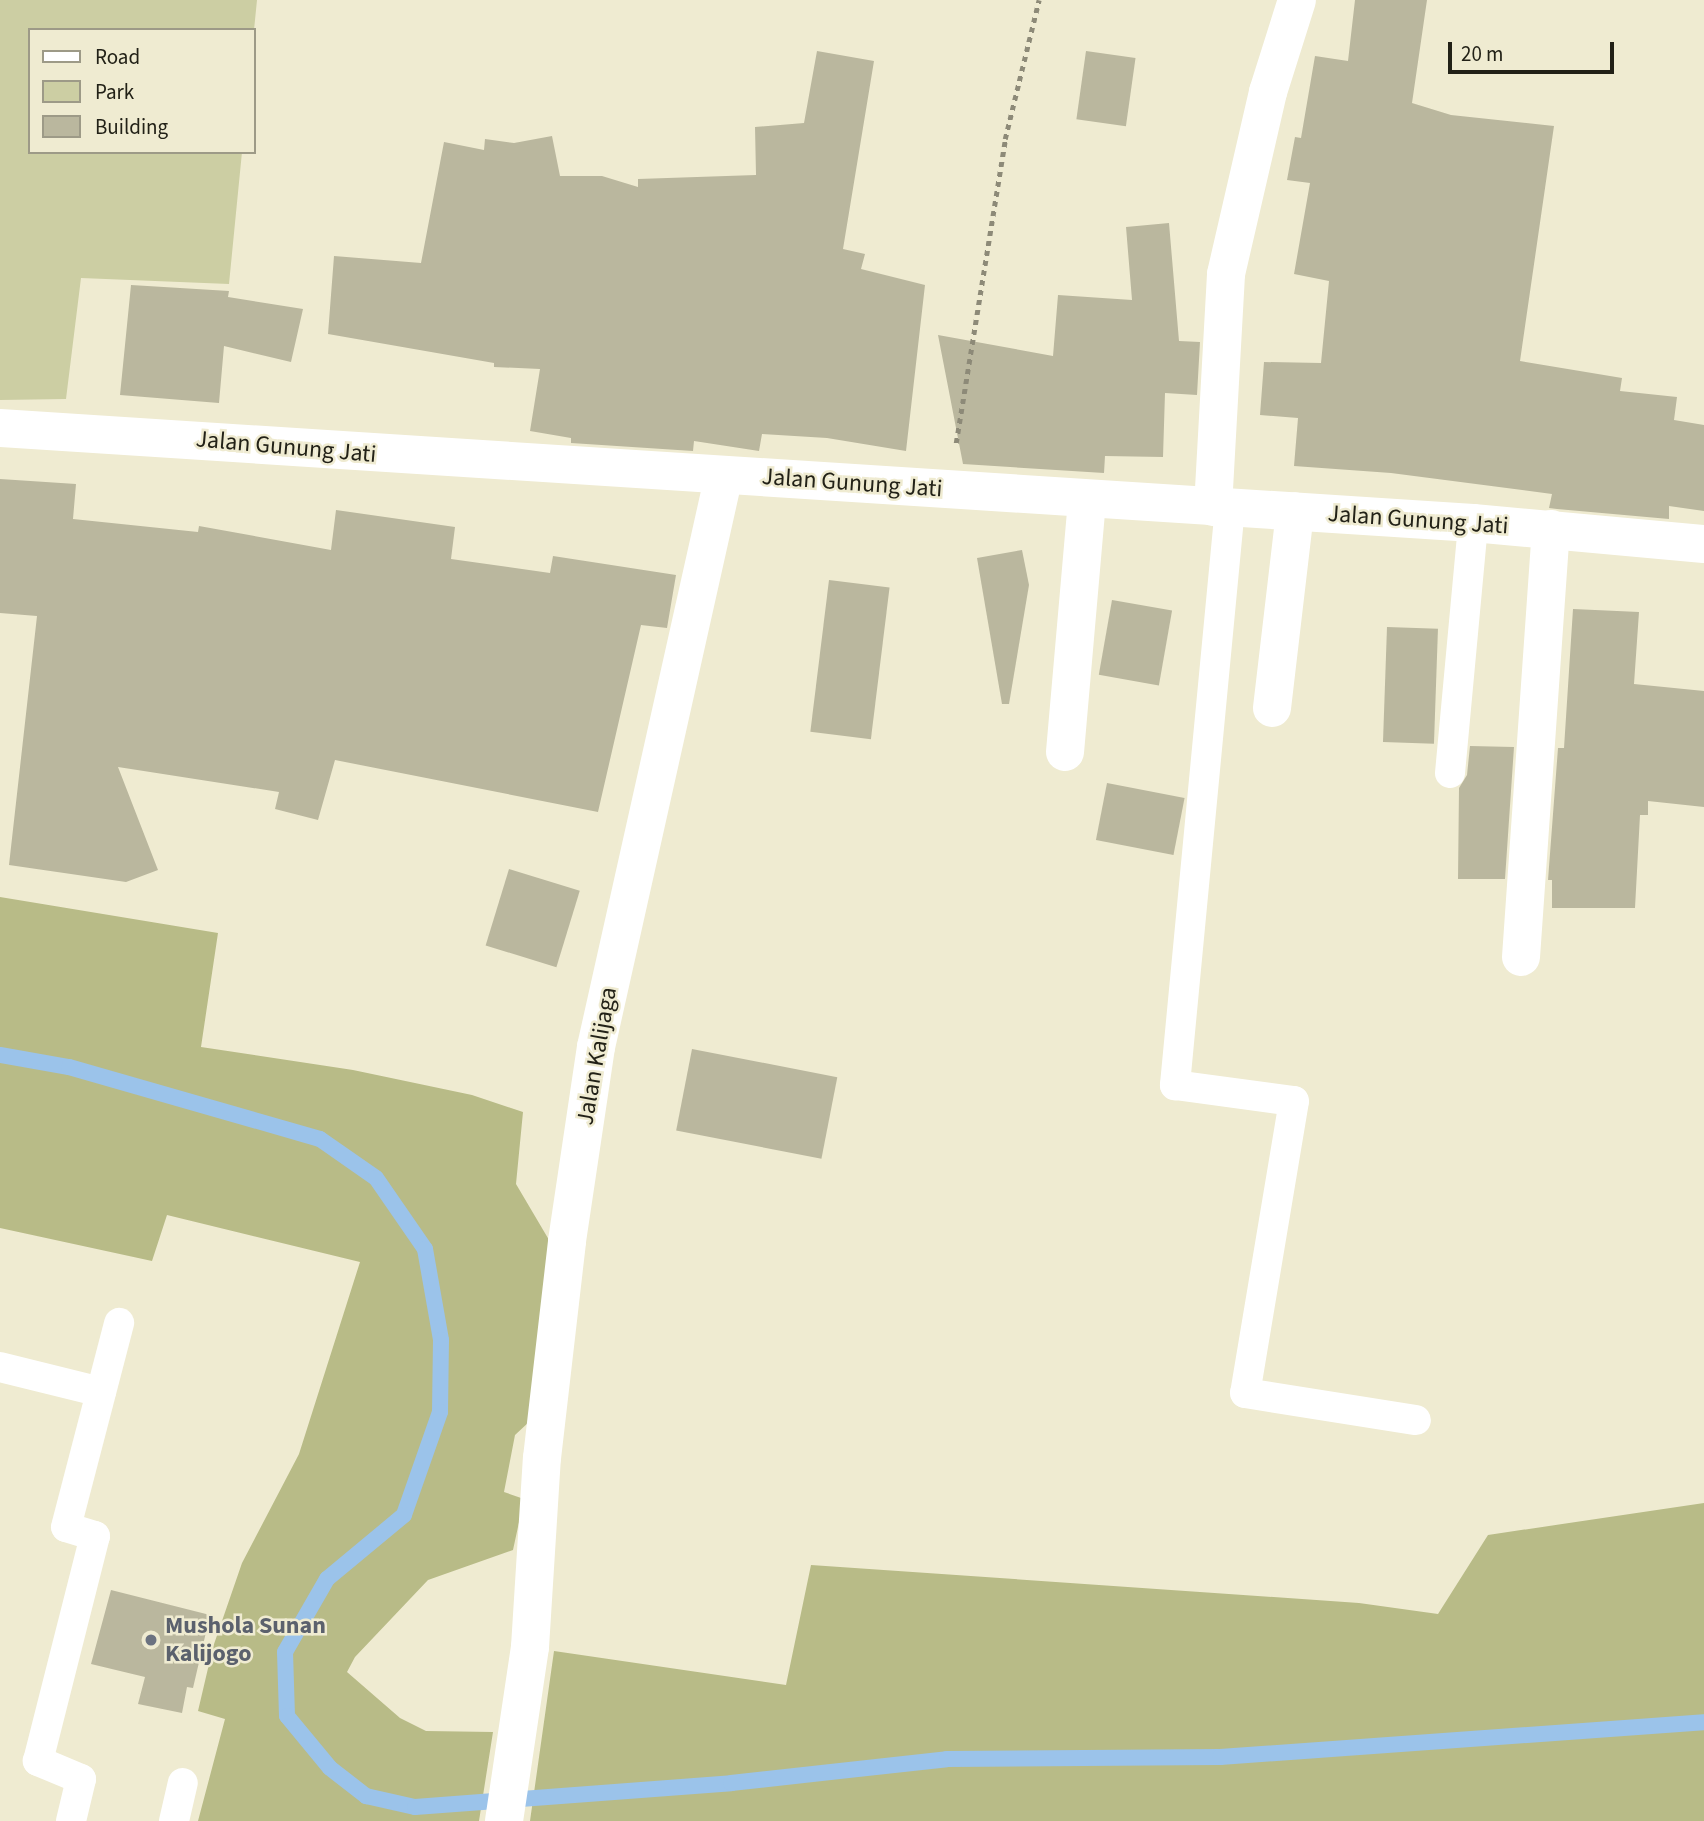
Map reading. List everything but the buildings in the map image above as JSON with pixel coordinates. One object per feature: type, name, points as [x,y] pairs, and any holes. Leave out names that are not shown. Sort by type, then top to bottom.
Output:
[{"type":"street","points":[[1222,507],[1226,274],[1268,92],[1297,0]]},
{"type":"street","name":"Jalan Gunung Jati","points":[[0,428],[1473,523],[1704,544]]},
{"type":"street","name":"Jalan Kalijaga","points":[[504,1821],[530,1647],[542,1458],[596,1047],[724,475]]},
{"type":"street","points":[[1065,751],[1087,499]]},
{"type":"street","points":[[1272,708],[1295,511]]},
{"type":"street","points":[[1521,957],[1551,529]]},
{"type":"lane","points":[[1222,507],[1175,1085],[1294,1101],[1245,1393],[1416,1420]]},
{"type":"lane","points":[[1450,772],[1473,523]]},
{"type":"lane","points":[[71,1821],[81,1779],[38,1761],[94,1536],[66,1527],[119,1323]]},
{"type":"lane","points":[[0,1367],[101,1392]]},
{"type":"lane","points":[[174,1821],[183,1783]]},
{"type":"path","points":[[949,489],[1005,139],[1039,0]]},
{"type":"green space","points":[[0,0],[257,0],[254,28],[28,28],[28,154],[242,154],[229,284],[81,278],[66,399],[0,400]]},
{"type":"green space","points":[[0,897],[218,933],[201,1047],[353,1070],[472,1095],[523,1112],[516,1184],[552,1245],[529,1422],[515,1435],[504,1492],[524,1499],[513,1550],[428,1580],[355,1657],[347,1672],[400,1718],[426,1731],[493,1732],[479,1821],[198,1821],[225,1719],[198,1711],[213,1647],[242,1563],[299,1454],[360,1262],[167,1215],[152,1261],[0,1228]]},
{"type":"green space","points":[[1704,1503],[1704,1821],[530,1821],[554,1651],[786,1685],[811,1565],[1359,1603],[1438,1614],[1488,1535]]},
{"type":"waterway","points":[[0,1055],[69,1067],[320,1139],[376,1178],[425,1249],[441,1340],[440,1412],[404,1515],[327,1579],[285,1652],[287,1716],[330,1768],[366,1796],[415,1807],[731,1783],[947,1759],[1220,1757],[1704,1722]]},
{"type":"place","name":"Mushola Sunan Kalijogo","points":[[151,1640]]}]
